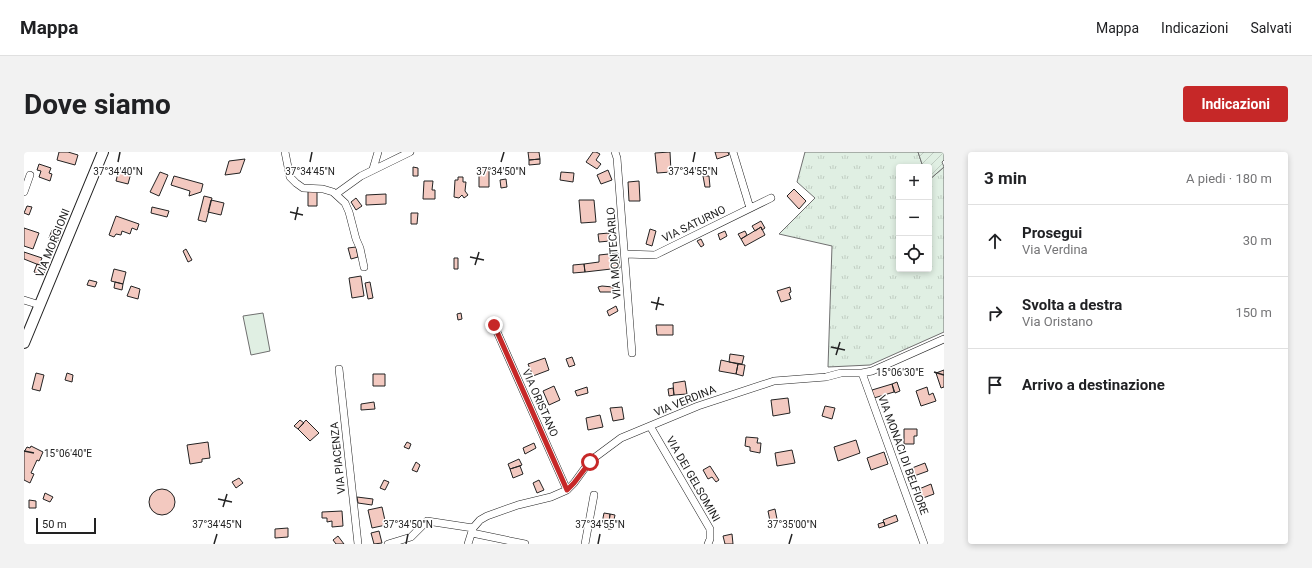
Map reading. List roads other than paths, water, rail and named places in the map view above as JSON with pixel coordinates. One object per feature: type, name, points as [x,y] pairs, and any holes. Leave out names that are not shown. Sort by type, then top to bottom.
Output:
[{"type":"main road","name":"VIA MORGIONI","points":[[24,343],[103,152]]},
{"type":"street","points":[[285,152],[290,177],[303,188],[323,189],[336,194],[345,203],[349,212],[353,231],[360,248],[364,267]]},
{"type":"street","points":[[373,169],[378,152]]},
{"type":"street","points":[[336,194],[373,169],[410,152]]},
{"type":"street","name":"VIA MONTECARLO","points":[[615,152],[618,158],[632,353]]},
{"type":"street","points":[[733,152],[750,208]]},
{"type":"street","points":[[24,192],[30,175]]},
{"type":"street","name":"VIA SATURNO","points":[[625,254],[656,255],[771,198]]},
{"type":"street","points":[[24,300],[40,305]]},
{"type":"street","name":"VIA ORISTANO","points":[[494,325],[567,490]]},
{"type":"street","name":"VIA VERDINA","points":[[472,531],[480,520],[487,516],[518,505],[552,497],[567,490],[590,462],[621,438],[698,406],[774,381],[826,377],[841,373],[862,373],[872,371],[944,339]]},
{"type":"street","name":"VIA PIACENZA","points":[[339,369],[358,544]]},
{"type":"street","name":"VIA MONACI DI BELFIORE","points":[[862,373],[924,544]]},
{"type":"street","name":"VIA DEI GELSOMINI","points":[[650,426],[710,529],[710,539],[708,544]]},
{"type":"street","points":[[585,544],[594,495]]},
{"type":"street","points":[[388,544],[411,537],[427,521],[525,544]]},
{"type":"street","points":[[468,544],[472,531]]}]
